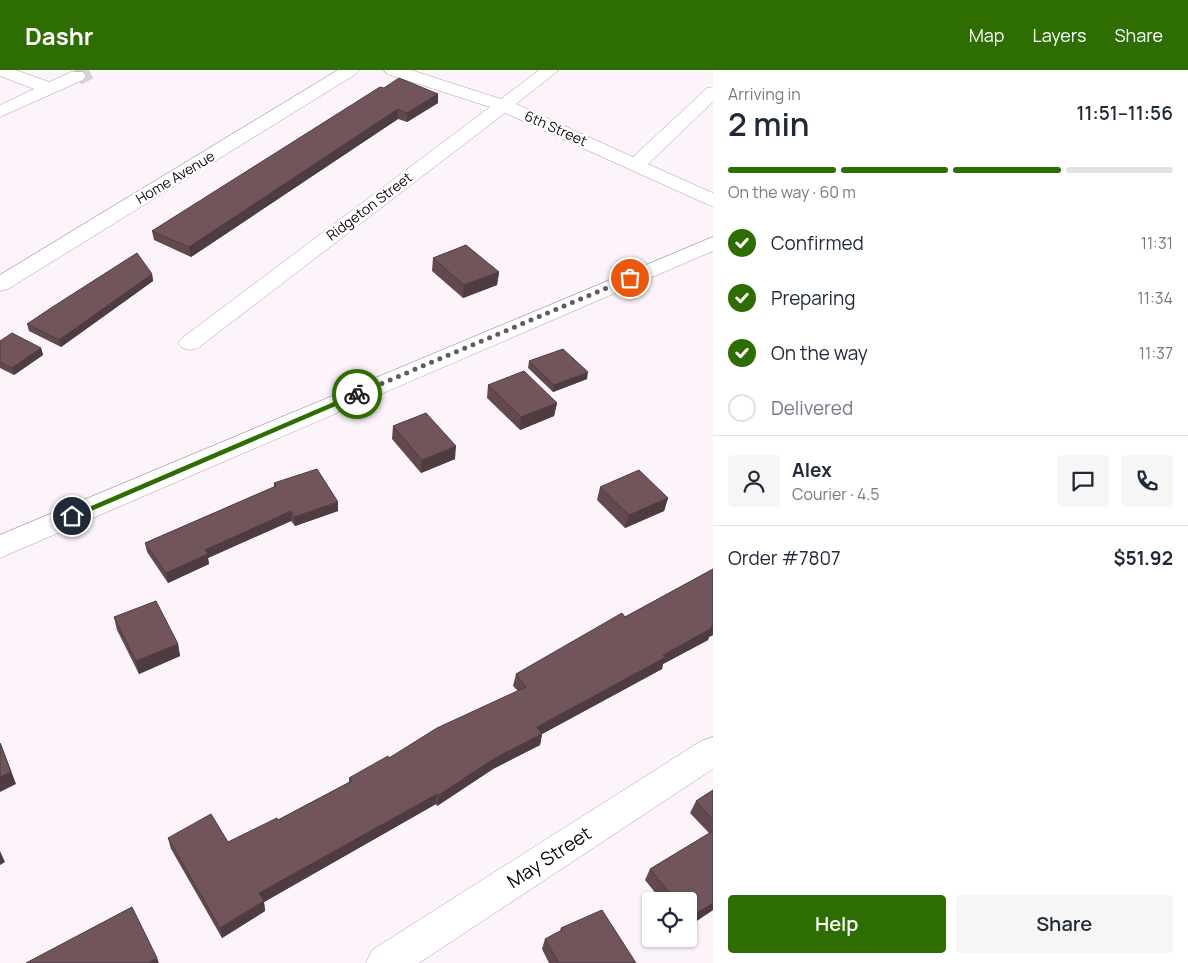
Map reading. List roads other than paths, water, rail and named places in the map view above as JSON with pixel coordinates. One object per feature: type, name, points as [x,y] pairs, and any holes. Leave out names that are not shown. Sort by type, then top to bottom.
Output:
[{"type":"street","points":[[0,70],[25,73],[50,90]]},
{"type":"street","name":"Home Avenue","points":[[0,284],[350,70]]},
{"type":"street","name":"6th Street","points":[[393,70],[503,104],[637,164],[713,201]]},
{"type":"street","name":"Ridgeton Street","points":[[190,343],[550,70]]},
{"type":"street","points":[[0,85],[25,73]]},
{"type":"street","points":[[0,112],[77,76]]},
{"type":"street","points":[[637,164],[713,92]]},
{"type":"street","points":[[0,547],[713,243]]},
{"type":"street","name":"May Street","points":[[385,963],[713,751]]},
{"type":"tunnel","points":[[77,76],[89,70]]}]
